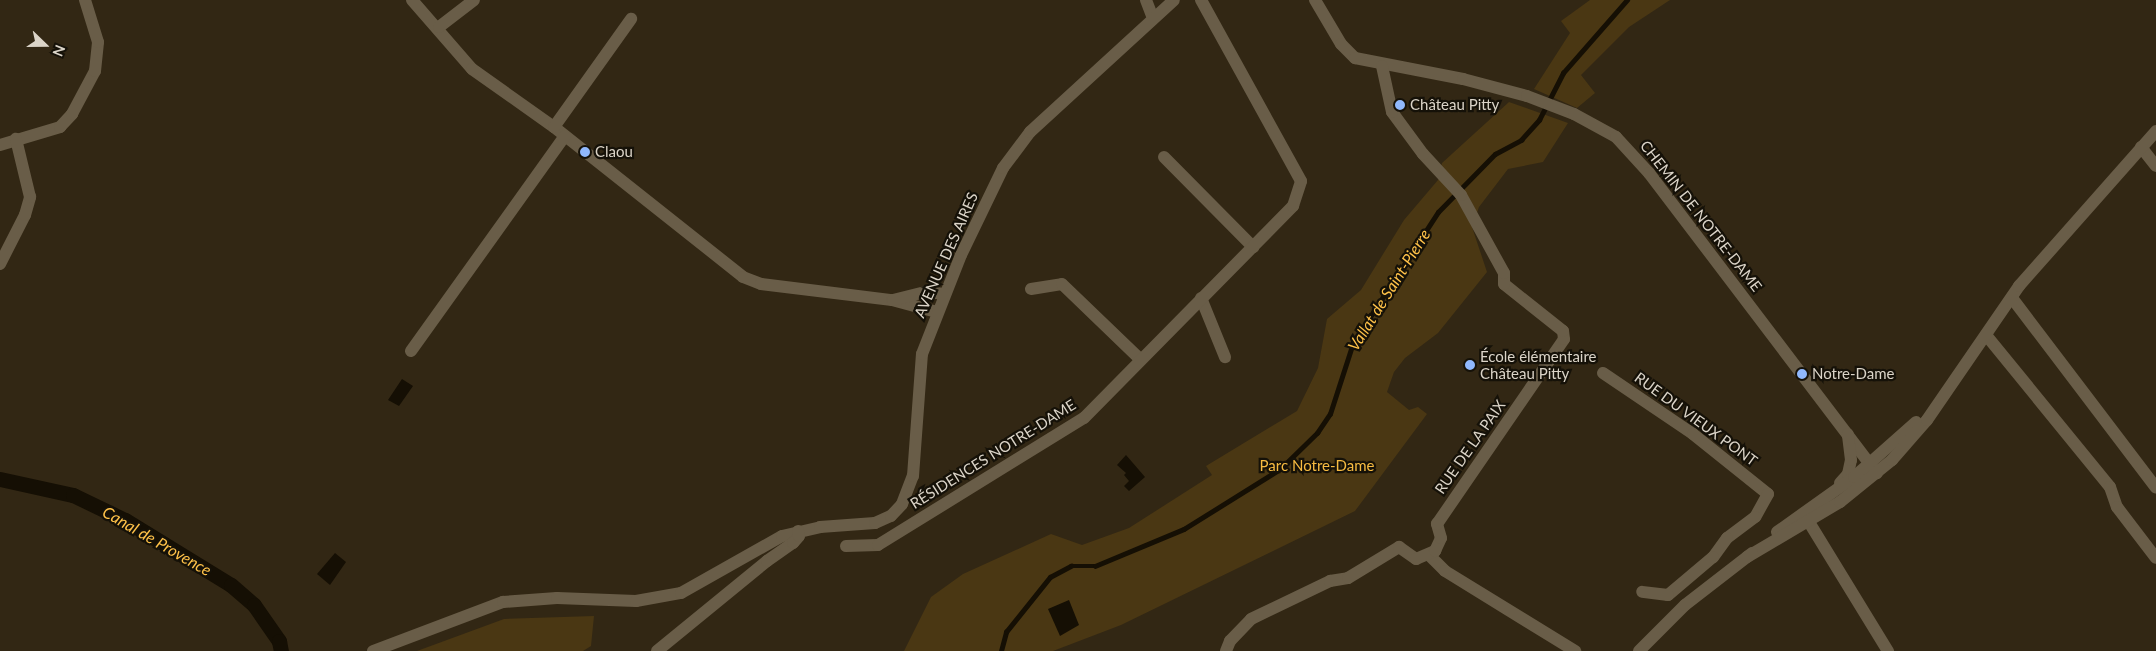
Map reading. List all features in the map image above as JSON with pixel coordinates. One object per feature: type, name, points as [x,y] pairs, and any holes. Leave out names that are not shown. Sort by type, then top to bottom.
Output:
[{"type":"street","points":[[0,145],[60,127],[72,114],[95,71],[98,42],[85,0]]},
{"type":"street","points":[[412,0],[439,27],[472,69],[554,127],[742,277],[761,284],[892,300],[937,312]]},
{"type":"street","points":[[439,27],[474,0]]},
{"type":"street","points":[[1146,0],[1153,18]]},
{"type":"street","name":"AVENUE DES AIRES","points":[[373,651],[503,602],[557,598],[636,601],[681,593],[782,536],[820,527],[875,523],[884,520],[902,504],[914,468],[922,354],[944,294],[1003,168],[1025,140],[1174,0]]},
{"type":"street","name":"RÉSIDENCES NOTRE-DAME","points":[[846,546],[878,545],[1084,418],[1140,359],[1293,206],[1301,181],[1201,0]]},
{"type":"street","name":"CHEMIN DE NOTRE-DAME","points":[[1315,0],[1341,44],[1355,58],[1382,66],[1463,79],[1527,96],[1574,114],[1616,137],[1649,174],[1873,468]]},
{"type":"street","points":[[554,127],[631,19]]},
{"type":"street","name":"RUE DE LA PAIX","points":[[1382,66],[1392,112],[1423,154],[1458,192],[1504,273],[1504,284],[1563,331],[1564,339],[1437,524],[1439,545],[1430,556]]},
{"type":"street","points":[[1639,651],[1685,605],[1747,557],[1873,468],[1943,396],[2012,298],[2083,210],[2156,130]]},
{"type":"street","points":[[411,351],[565,136]]},
{"type":"street","points":[[0,264],[25,215],[30,198],[16,140]]},
{"type":"street","points":[[2141,147],[2156,166]]},
{"type":"street","points":[[1164,157],[1253,247]]},
{"type":"street","points":[[1031,289],[1062,284],[1140,359]]},
{"type":"street","points":[[892,300],[926,292],[944,294]]},
{"type":"street","points":[[1202,298],[1225,357]]},
{"type":"street","points":[[2012,298],[2156,488]]},
{"type":"street","points":[[1986,335],[2110,487],[2117,507],[2156,558]]},
{"type":"street","name":"RUE DU VIEUX PONT","points":[[1603,373],[1693,434],[1768,494],[1755,517],[1727,538],[1713,557],[1668,595],[1642,592]]},
{"type":"street","points":[[1806,517],[1848,474],[1851,460],[1848,434]]},
{"type":"street","points":[[1834,490],[1873,468]]},
{"type":"street","points":[[1806,517],[1888,651]]},
{"type":"street","points":[[657,651],[767,561],[793,544],[799,536],[798,531]]},
{"type":"street","points":[[1226,651],[1230,640],[1251,620],[1330,581],[1348,578],[1399,547],[1409,557],[1430,556],[1445,572],[1575,651]]},
{"type":"green space","points":[[1590,0],[1670,0],[1629,27],[1581,75],[1595,93],[1577,108],[1534,89],[1570,33],[1561,21]]},
{"type":"green space","name":"Parc Notre-Dame","points":[[1509,102],[1568,123],[1543,162],[1508,169],[1479,207],[1472,227],[1487,272],[1438,333],[1405,358],[1394,372],[1387,392],[1409,410],[1418,407],[1427,414],[1355,511],[1121,625],[1053,651],[904,651],[931,597],[963,574],[1051,534],[1082,545],[1129,528],[1212,475],[1206,466],[1297,411],[1318,368],[1327,319],[1361,290],[1404,220],[1438,180],[1442,163]]},
{"type":"green space","points":[[594,616],[591,646],[583,651],[417,651],[504,619]]},
{"type":"shaded area","points":[[402,379],[413,386],[399,406],[388,400]]},
{"type":"shaded area","points":[[1126,455],[1145,477],[1129,491],[1124,486],[1129,481],[1124,475],[1126,473],[1117,465]]},
{"type":"shaded area","points":[[335,553],[346,562],[330,585],[317,574]]},
{"type":"shaded area","points":[[1069,600],[1079,625],[1060,636],[1048,609]]},
{"type":"waterway","name":"Vallat de Saint-Pierre","points":[[1001,651],[1006,632],[1050,577],[1071,566],[1095,566],[1184,529],[1280,469],[1317,433],[1330,414],[1353,343],[1438,212],[1495,154],[1521,140],[1539,120],[1563,73],[1627,0]]},
{"type":"waterway","name":"Canal de Provence","points":[[0,479],[73,495],[125,520],[231,585],[254,605],[279,641],[281,651]]},
{"type":"place","name":"Château Pitty","points":[[1400,105]]},
{"type":"place","name":"Claou","points":[[585,152]]},
{"type":"place","name":"École élémentaire Château Pitty","points":[[1470,365]]},
{"type":"place","name":"Notre-Dame","points":[[1802,374]]}]
